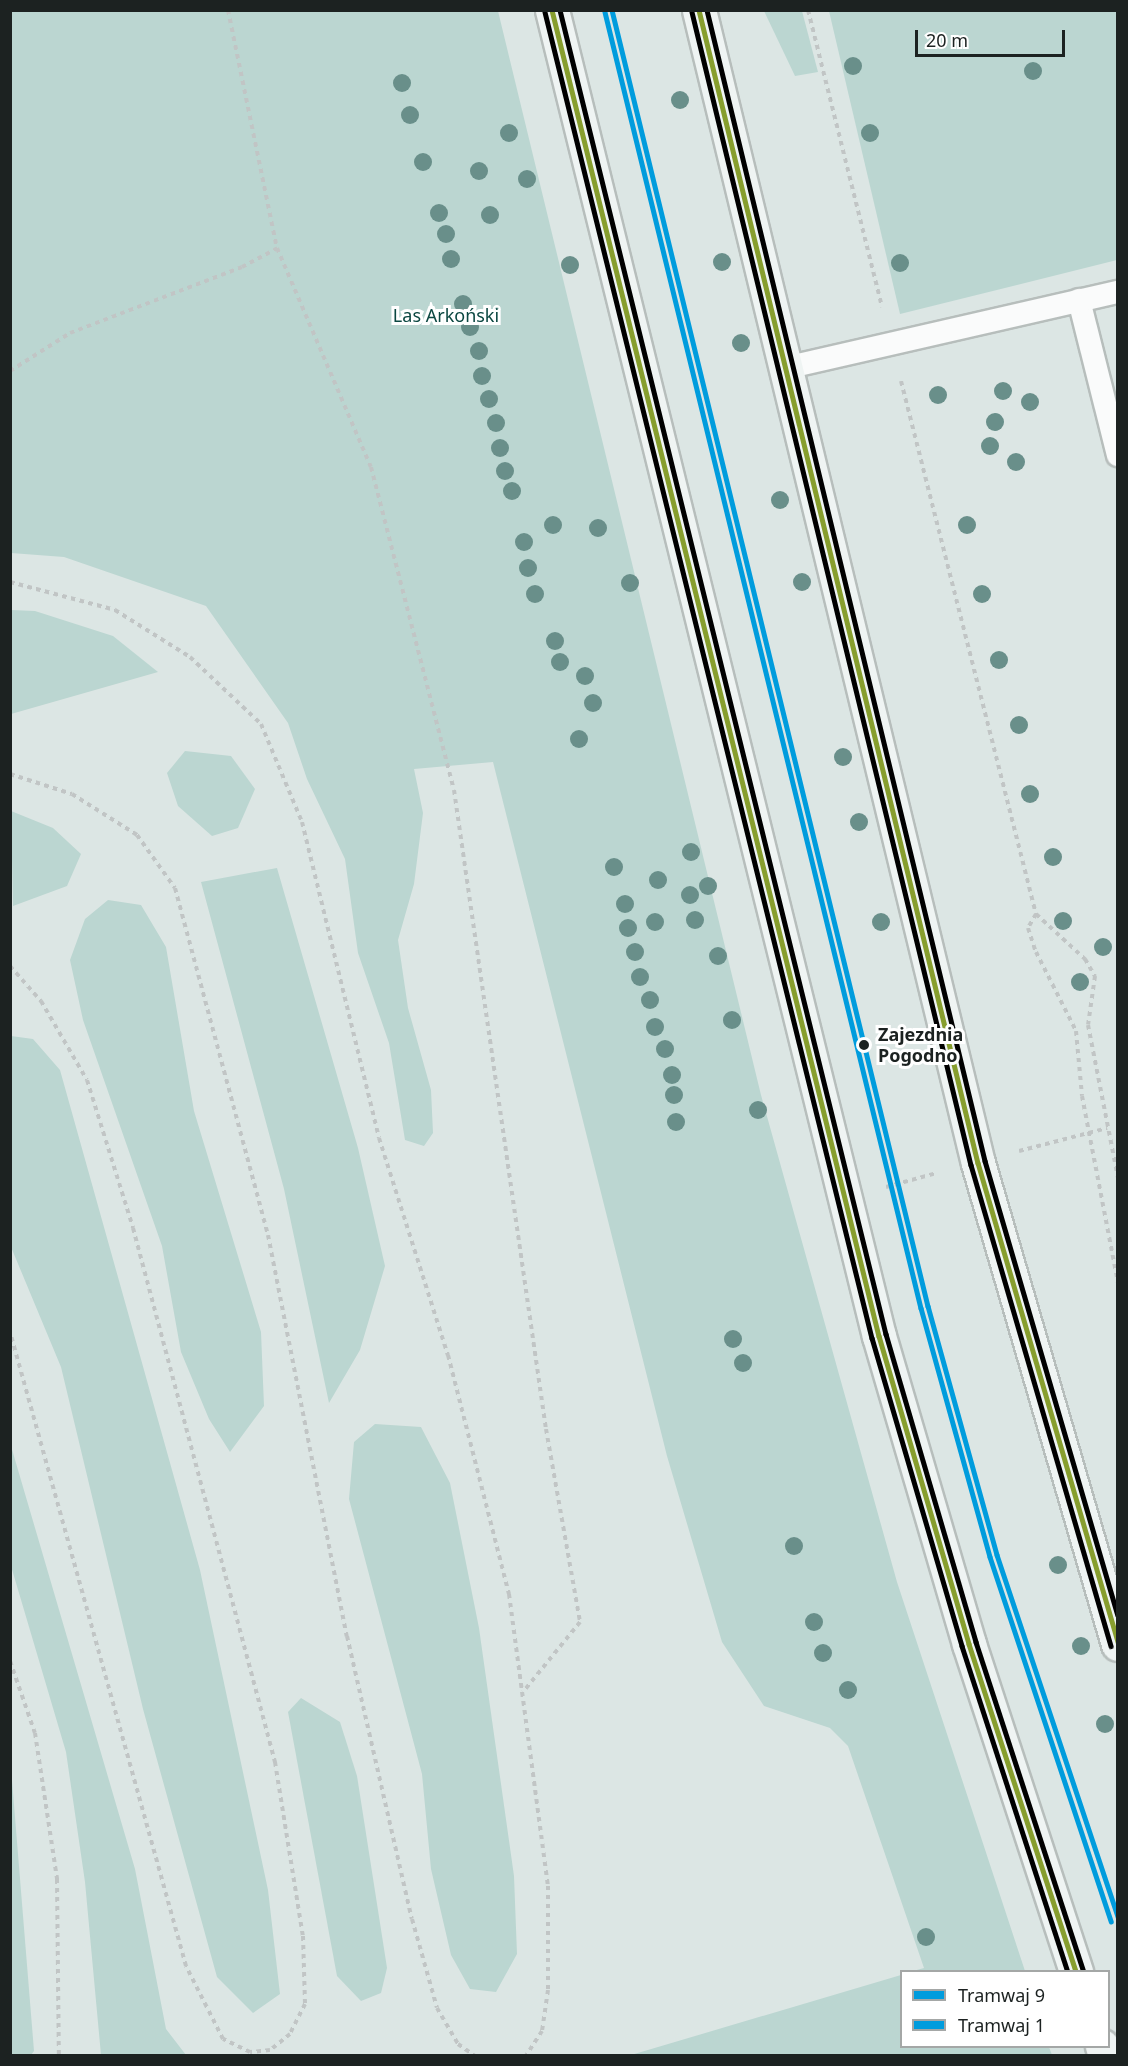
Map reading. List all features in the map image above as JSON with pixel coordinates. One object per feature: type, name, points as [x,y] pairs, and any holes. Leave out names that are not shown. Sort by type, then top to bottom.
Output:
[{"type":"main road","points":[[552,10],[873,1313],[969,1644],[1076,1970]]},
{"type":"main road","points":[[699,10],[978,1163],[1118,1644]]},
{"type":"lane","points":[[785,368],[1118,292]]},
{"type":"lane","points":[[1079,300],[1118,454]]},
{"type":"path","points":[[228,10],[278,248],[371,467],[454,790],[542,1407],[580,1622],[523,1692]]},
{"type":"path","points":[[808,10],[1036,914],[1085,959],[1095,976],[1088,1025],[1118,1178]]},
{"type":"path","points":[[10,371],[70,333],[242,267],[278,248]]},
{"type":"path","points":[[10,582],[115,610],[190,657],[261,724],[302,822],[380,1138],[448,1355],[509,1594],[548,1886],[548,1990],[542,2031],[526,2055]]},
{"type":"path","points":[[10,774],[72,794],[137,835],[174,888],[268,1235],[347,1636],[412,1919],[437,2008],[458,2044],[475,2055]]},
{"type":"path","points":[[1036,914],[1028,928],[1036,952],[1076,1031],[1089,1133],[1118,1283]]},
{"type":"path","points":[[10,966],[40,1000],[87,1080],[133,1228],[275,1762],[303,1936],[305,2004],[290,2034],[270,2050],[250,2052],[223,2039],[186,1966],[10,1332]]},
{"type":"path","points":[[1007,1155],[1107,1128]]},
{"type":"path","points":[[880,1188],[945,1171]]},
{"type":"path","points":[[10,1661],[35,1733],[57,1879],[59,2055]]},
{"type":"green space","name":"Las Arkoński","points":[[10,11],[498,11],[761,1095],[897,1582],[1025,1970],[917,1970],[924,1968],[848,1746],[830,1728],[764,1706],[722,1642],[667,1456],[493,762],[414,769],[423,813],[414,884],[398,940],[408,1008],[431,1090],[433,1133],[424,1146],[405,1140],[389,1043],[358,953],[345,859],[307,779],[288,723],[206,606],[64,557],[11,553]]},
{"type":"green space","points":[[764,11],[802,11],[818,72],[795,76]]},
{"type":"green space","points":[[829,11],[1117,11],[1117,260],[900,314]]},
{"type":"green space","points":[[11,610],[35,611],[113,636],[158,672],[11,714]]},
{"type":"green space","points":[[185,751],[231,756],[255,789],[238,828],[212,836],[178,806],[167,773]]},
{"type":"green space","points":[[11,811],[53,828],[81,854],[67,886],[13,906]]},
{"type":"green space","points":[[277,868],[358,1148],[385,1266],[360,1350],[329,1403],[284,1189],[201,882]]},
{"type":"green space","points":[[108,900],[141,905],[166,947],[194,1111],[261,1332],[264,1406],[230,1452],[209,1419],[181,1352],[162,1246],[83,1020],[70,960],[85,919]]},
{"type":"green space","points":[[11,1036],[33,1039],[60,1070],[200,1570],[268,1890],[280,1994],[253,2013],[217,1977],[143,1709],[61,1367],[11,1247]]},
{"type":"green space","points":[[375,1424],[421,1427],[450,1483],[479,1628],[514,1876],[517,1954],[496,1992],[470,1989],[451,1955],[431,1869],[422,1774],[349,1499],[354,1442]]},
{"type":"green space","points":[[11,1446],[135,1869],[166,2029],[186,2055],[101,2055],[85,1882],[66,1752],[11,1566]]},
{"type":"green space","points":[[301,1698],[340,1722],[357,1776],[387,1968],[381,1993],[361,2001],[337,1976],[288,1712]]},
{"type":"green space","points":[[11,1768],[34,2051],[31,2055],[11,2055]]},
{"type":"green space","points":[[900,1975],[900,2048],[1049,2048],[1052,2055],[631,2055]]},
{"type":"tram line","name":"9","points":[[612,10],[928,1306],[997,1555],[1118,1917]]},
{"type":"tram line","name":"1","points":[[605,12],[921,1308],[990,1557],[1111,1921]]},
{"type":"transit line","points":[[552,10],[879,1336],[969,1644],[1075,1970]]},
{"type":"transit line","points":[[560,10],[886,1334],[976,1642],[1083,1970]]},
{"type":"transit line","points":[[699,10],[978,1163],[1118,1642]]},
{"type":"transit line","points":[[707,10],[985,1161],[1118,1615]]},
{"type":"transit line","points":[[545,12],[872,1338],[962,1646],[1067,1970]]},
{"type":"transit line","points":[[692,12],[971,1165],[1111,1646]]},
{"type":"place","name":"Zajezdnia Pogodno","points":[[864,1045]]}]
